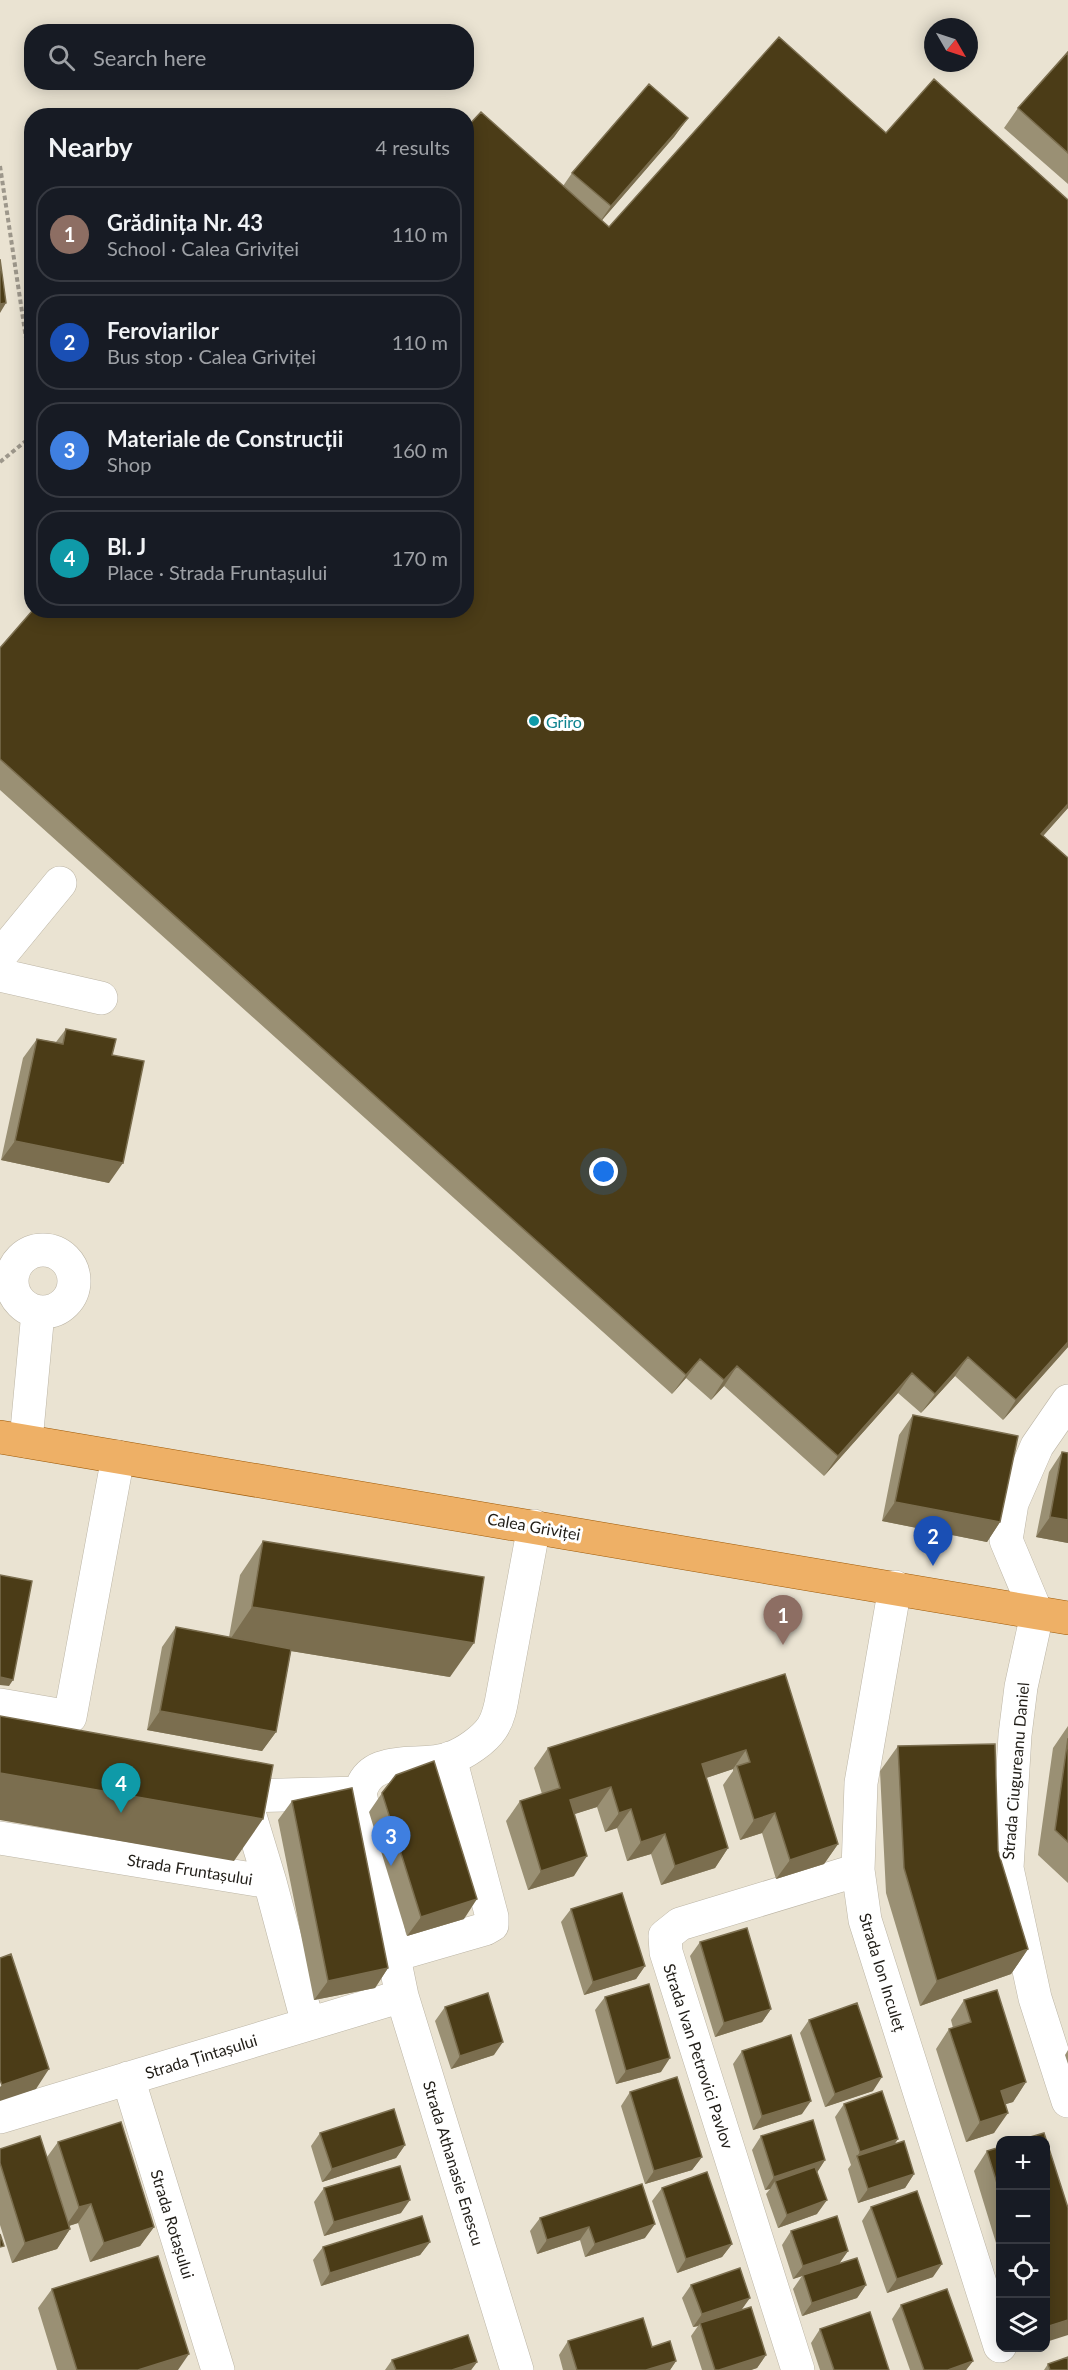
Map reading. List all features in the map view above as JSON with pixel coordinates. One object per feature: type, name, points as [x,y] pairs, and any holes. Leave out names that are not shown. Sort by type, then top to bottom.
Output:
[{"type":"main road","name":"Calea Griviței","points":[[13,1439],[896,1587],[1052,1616]]},
{"type":"street","points":[[0,956],[60,883]]},
{"type":"street","points":[[0,975],[101,998]]},
{"type":"street","points":[[47,1249],[65,1258],[71,1267],[74,1289],[69,1299],[59,1308],[49,1312],[38,1312],[21,1304],[15,1295],[11,1285],[11,1276],[15,1266],[11,1254],[47,1249]]},
{"type":"street","points":[[13,1439],[38,1312]]},
{"type":"street","points":[[1052,1616],[1006,1540],[1012,1503],[1037,1446],[1068,1401]]},
{"type":"street","points":[[0,1705],[70,1717],[118,1457]]},
{"type":"street","points":[[270,1882],[244,1796],[360,1793],[363,1783],[379,1767],[450,1758],[481,1740],[492,1728],[499,1713],[534,1526]]},
{"type":"street","name":"Strada Ion Inculeț","points":[[896,1587],[883,1648],[861,1783],[858,1870],[865,1920],[996,2331]]},
{"type":"street","name":"Strada Ciugureanu Daniel","points":[[1052,1616],[1019,1696],[1007,1868],[1035,1998],[1068,2101]]},
{"type":"street","points":[[394,1955],[492,1925],[492,1917],[450,1758]]},
{"type":"street","name":"Strada Athanasie Enescu","points":[[360,1793],[402,1996],[517,2370]]},
{"type":"street","name":"Strada Fruntașului","points":[[0,1838],[270,1882],[308,2024]]},
{"type":"street","name":"Strada Ivan Petrovici Pavlov","points":[[798,2370],[666,1952],[665,1936],[680,1924],[858,1870]]},
{"type":"street","name":"Strada Țintașului","points":[[0,2117],[402,1996]]},
{"type":"street","name":"Strada Rotașului","points":[[128,2078],[218,2370]]},
{"type":"street","name":"Strada Ion Inculeț","points":[[1003,2352],[1008,2370]]},
{"type":"path","points":[[0,166],[24,325]]},
{"type":"path","points":[[0,462],[24,442]]},
{"type":"building","name":"Griro","points":[[779,37],[886,133],[934,79],[1068,200],[1068,804],[1041,834],[1068,858],[1068,1342],[1016,1400],[968,1357],[935,1394],[912,1373],[838,1456],[737,1366],[724,1380],[700,1359],[686,1375],[0,759],[0,648],[26,618],[474,618],[474,119],[481,112],[609,227]]},
{"type":"building","points":[[1068,52],[1068,153],[1018,108]]},
{"type":"building","points":[[649,84],[688,118],[611,206],[572,173]]},
{"type":"building","points":[[0,259],[6,303],[0,304]]},
{"type":"building","points":[[66,1029],[116,1039],[112,1055],[144,1061],[123,1163],[15,1141],[37,1039],[63,1044]]},
{"type":"building","points":[[913,1415],[1018,1436],[1000,1522],[895,1502]]},
{"type":"building","points":[[1062,1452],[1068,1453],[1068,1520],[1050,1517]]},
{"type":"building","points":[[263,1541],[484,1577],[474,1643],[252,1607]]},
{"type":"building","points":[[0,1575],[32,1581],[13,1680],[0,1677]]},
{"type":"building","points":[[176,1627],[291,1649],[276,1732],[160,1711]]},
{"type":"building","points":[[785,1674],[838,1844],[790,1860],[775,1813],[754,1820],[737,1766],[750,1762],[746,1750],[702,1764],[728,1848],[675,1866],[665,1834],[641,1842],[631,1809],[619,1813],[611,1787],[570,1800],[587,1856],[541,1871],[520,1801],[560,1788],[548,1748]]},
{"type":"building","points":[[0,1716],[273,1765],[263,1819],[0,1773]]},
{"type":"building","points":[[1068,1738],[1068,1842],[1055,1830]]},
{"type":"building","points":[[995,1744],[998,1851],[1028,1949],[937,1981],[904,1868],[898,1746]]},
{"type":"building","points":[[434,1761],[477,1899],[421,1917],[382,1793],[396,1775]]},
{"type":"building","points":[[352,1788],[388,1968],[328,1981],[292,1801]]},
{"type":"building","points":[[622,1893],[645,1966],[593,1982],[571,1909]]},
{"type":"building","points":[[747,1928],[771,2009],[724,2023],[700,1942]]},
{"type":"building","points":[[11,1954],[49,2069],[2,2085],[0,2080],[0,1958]]},
{"type":"building","points":[[649,1984],[670,2058],[626,2071],[605,1997]]},
{"type":"building","points":[[997,1990],[1026,2082],[1001,2091],[1008,2113],[980,2122],[949,2029],[971,2022],[964,2000]]},
{"type":"building","points":[[488,1993],[503,2042],[460,2056],[445,2007]]},
{"type":"building","points":[[857,2003],[882,2077],[835,2094],[809,2020]]},
{"type":"building","points":[[791,2035],[811,2101],[762,2116],[742,2051]]},
{"type":"building","points":[[677,2077],[702,2157],[654,2171],[630,2092]]},
{"type":"building","points":[[882,2091],[898,2139],[860,2152],[844,2104]]},
{"type":"building","points":[[394,2109],[405,2145],[332,2169],[320,2133]]},
{"type":"building","points":[[813,2120],[825,2160],[774,2177],[761,2136]]},
{"type":"building","points":[[121,2122],[154,2227],[104,2243],[91,2204],[79,2207],[58,2142]]},
{"type":"building","points":[[40,2136],[70,2229],[25,2243],[0,2163],[0,2149]]},
{"type":"building","points":[[904,2141],[914,2174],[868,2189],[857,2156]]},
{"type":"building","points":[[996,2148],[996,2180],[987,2151]]},
{"type":"building","points":[[1050,2152],[1068,2208],[1068,2320],[1050,2326]]},
{"type":"building","points":[[400,2166],[410,2200],[334,2222],[324,2188]]},
{"type":"building","points":[[815,2167],[827,2200],[787,2215],[775,2181]]},
{"type":"building","points":[[707,2172],[732,2244],[686,2259],[662,2188]]},
{"type":"building","points":[[642,2184],[655,2224],[595,2244],[589,2227],[547,2240],[540,2218]]},
{"type":"building","points":[[917,2191],[942,2264],[897,2279],[871,2207]]},
{"type":"building","points":[[422,2216],[430,2242],[330,2273],[323,2247]]},
{"type":"building","points":[[837,2216],[848,2251],[803,2266],[791,2231]]},
{"type":"building","points":[[0,2234],[4,2246],[0,2247]]},
{"type":"building","points":[[158,2256],[189,2354],[138,2370],[77,2370],[52,2289]]},
{"type":"building","points":[[857,2258],[866,2285],[812,2303],[803,2275]]},
{"type":"building","points":[[740,2268],[750,2298],[702,2314],[691,2285]]},
{"type":"building","points":[[947,2289],[973,2361],[948,2370],[924,2370],[901,2305]]},
{"type":"building","points":[[751,2307],[766,2355],[715,2370],[700,2323]]},
{"type":"building","points":[[870,2312],[889,2370],[834,2370],[820,2329]]},
{"type":"building","points":[[643,2318],[652,2347],[670,2341],[676,2361],[646,2370],[577,2370],[568,2341]]},
{"type":"building","points":[[468,2335],[477,2362],[452,2370],[396,2370],[392,2360]]},
{"type":"building","points":[[1068,2357],[1068,2370],[1050,2370],[1048,2364]]},
{"type":"place","name":"Griro","points":[[534,721]]},
{"type":"place","name":"Feroviarilor","points":[[933,1566]]},
{"type":"place","name":"Grădinița Nr. 43","points":[[783,1645]]},
{"type":"place","name":"Bl. J","points":[[121,1813]]},
{"type":"place","name":"Materiale de Construcții","points":[[391,1866]]}]
